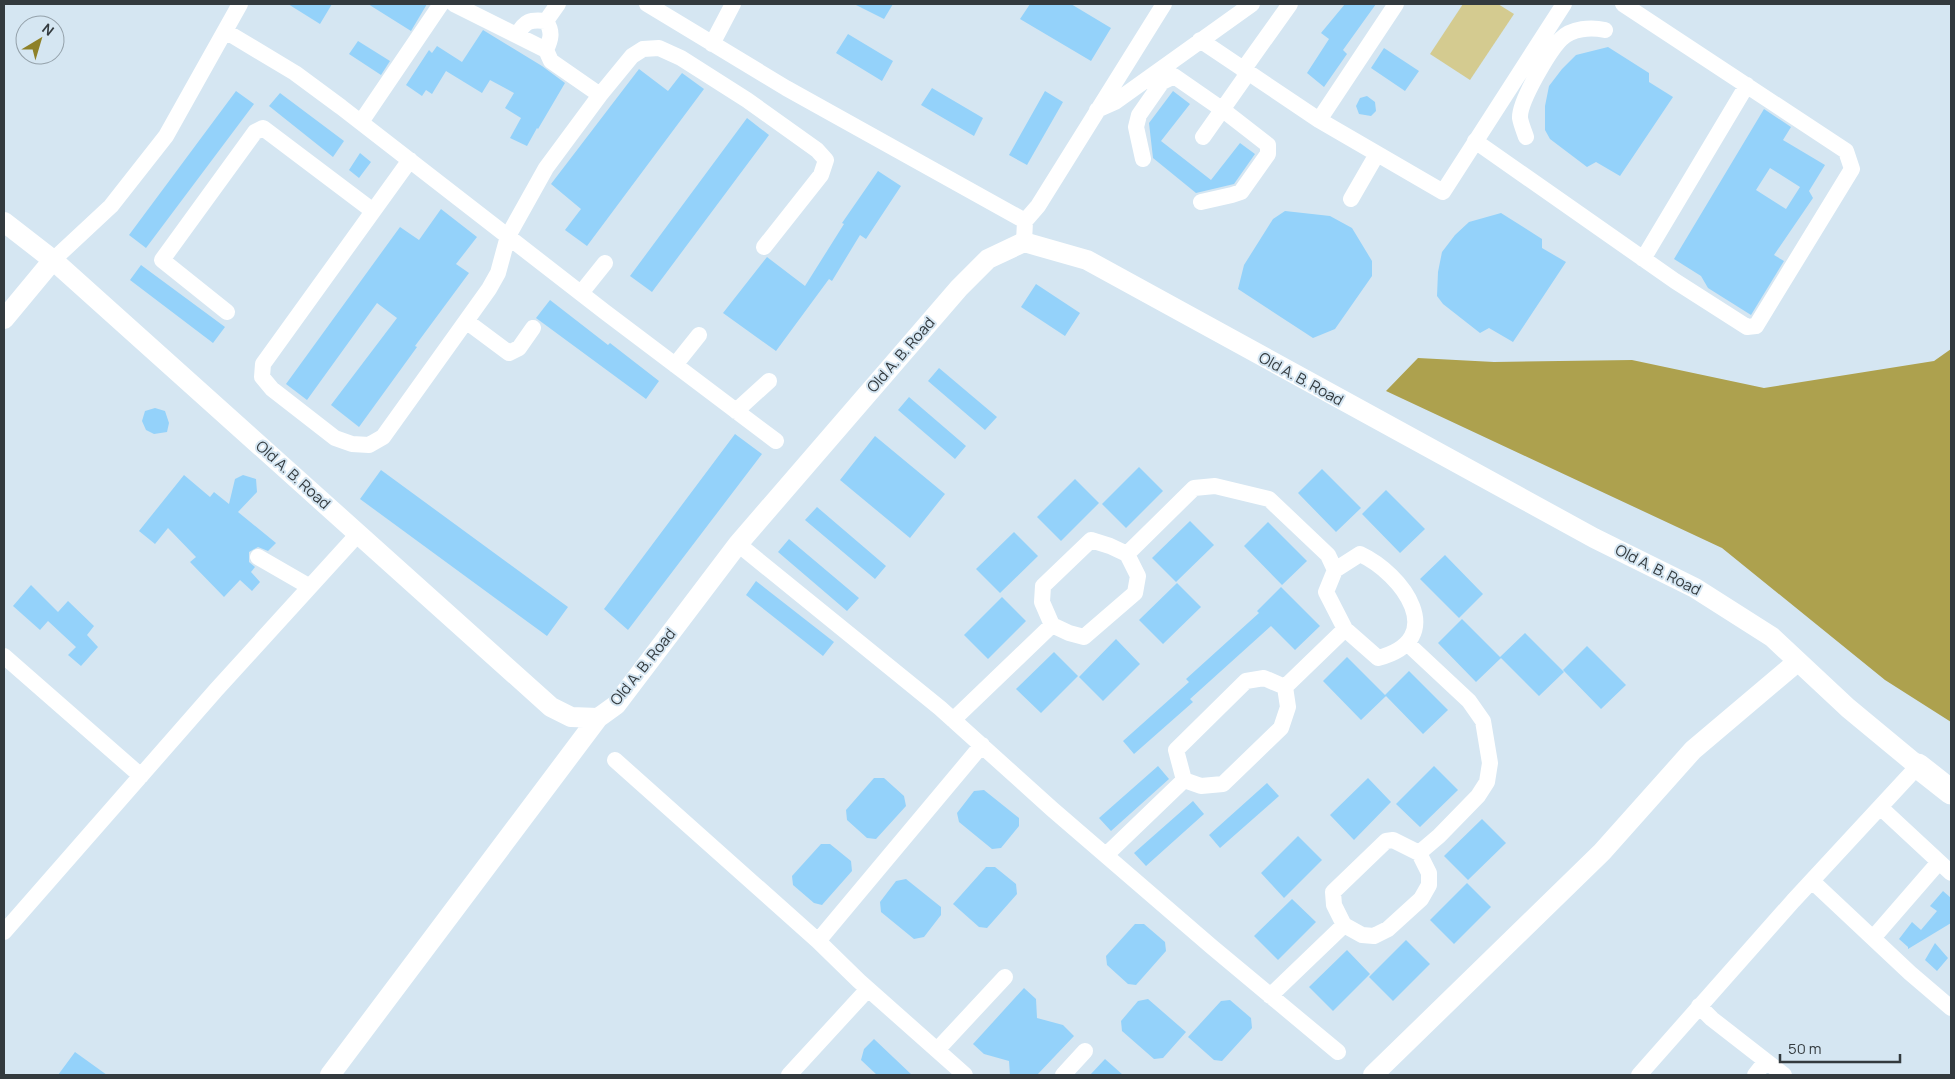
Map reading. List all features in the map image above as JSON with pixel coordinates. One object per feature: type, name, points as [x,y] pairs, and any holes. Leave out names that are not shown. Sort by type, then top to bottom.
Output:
[{"type":"main road","name":"Old A. B. Road","points":[[1918,766],[1951,792]]},
{"type":"street","points":[[4,319],[111,206],[166,136],[240,4]]},
{"type":"street","points":[[361,122],[441,4]]},
{"type":"street","points":[[454,4],[546,50],[551,61],[600,95]]},
{"type":"street","points":[[546,21],[558,4]]},
{"type":"street","points":[[647,4],[853,126],[1025,221]]},
{"type":"street","points":[[712,44],[733,4]]},
{"type":"street","points":[[1024,242],[1025,221],[1038,206],[1164,4]]},
{"type":"street","points":[[1097,110],[1115,102],[1252,4]]},
{"type":"street","points":[[1203,137],[1223,110],[1290,4]]},
{"type":"street","points":[[1319,120],[1396,4]]},
{"type":"street","points":[[1526,137],[1520,119],[1534,65],[1564,4]]},
{"type":"street","points":[[1475,142],[1747,327],[1756,326],[1852,169],[1846,151],[1623,4]]},
{"type":"street","points":[[517,35],[522,26],[533,19],[546,21],[551,29],[551,40],[546,50]]},
{"type":"street","points":[[1200,40],[1319,120],[1443,192],[1475,142],[1534,65],[1562,38],[1574,31],[1592,27],[1605,30]]},
{"type":"street","points":[[224,31],[294,73],[361,122],[776,441]]},
{"type":"street","points":[[410,160],[263,364],[262,377],[272,389],[335,438],[352,444],[369,445],[383,437],[489,289],[498,273],[508,236],[546,168],[600,95],[632,56],[643,49],[660,48],[681,58],[747,100],[817,150],[826,160],[821,175],[764,247]]},
{"type":"street","points":[[1142,159],[1136,127],[1138,115],[1162,82],[1174,76],[1223,110],[1268,145],[1268,154],[1241,192],[1232,196],[1201,202]]},
{"type":"street","points":[[1643,258],[1747,85]]},
{"type":"street","points":[[227,312],[162,260],[255,132],[263,128],[373,211]]},
{"type":"street","points":[[1351,199],[1377,154]]},
{"type":"street","name":"Old A. B. Road","points":[[4,222],[58,264],[551,707],[571,716],[598,718],[616,705],[738,544],[959,288],[988,259],[1024,242],[1087,260],[1594,538],[1695,588],[1772,637],[1848,708],[1918,766]]},
{"type":"street","points":[[581,293],[605,263]]},
{"type":"street","points":[[466,321],[510,353],[519,348],[533,328]]},
{"type":"street","points":[[675,365],[699,336]]},
{"type":"street","points":[[736,411],[769,381]]},
{"type":"street","points":[[1127,554],[1194,488],[1215,486],[1269,498],[1328,555],[1336,570]]},
{"type":"street","points":[[4,932],[358,534]]},
{"type":"street","points":[[1091,540],[1127,554],[1138,576],[1135,593],[1084,637],[1069,633],[1052,625],[1042,602],[1043,586],[1091,540]]},
{"type":"street","points":[[738,544],[954,720],[1106,855],[1338,1052]]},
{"type":"street","points":[[1360,554],[1376,561],[1399,586],[1415,610],[1416,627],[1408,644],[1392,654],[1378,658],[1345,629],[1326,592],[1336,570],[1360,554]]},
{"type":"street","points":[[258,557],[310,587]]},
{"type":"street","points":[[954,720],[1052,625]]},
{"type":"street","points":[[1285,687],[1345,629]]},
{"type":"street","points":[[1408,644],[1469,701],[1483,722],[1490,763],[1487,782],[1478,796],[1419,853]]},
{"type":"street","points":[[4,656],[141,776]]},
{"type":"street","points":[[1372,1075],[1602,852],[1693,750],[1797,662]]},
{"type":"street","points":[[1184,780],[1176,750],[1246,681],[1264,678],[1285,687]]},
{"type":"street","points":[[1184,780],[1202,786],[1222,784],[1281,728],[1288,707],[1285,687]]},
{"type":"street","points":[[330,1075],[598,718]]},
{"type":"street","points":[[818,942],[982,746]]},
{"type":"street","points":[[615,760],[965,1075]]},
{"type":"street","points":[[1644,1073],[1699,1006],[1918,766]]},
{"type":"street","points":[[1106,855],[1184,780]]},
{"type":"street","points":[[1873,938],[1945,868],[1880,807]]},
{"type":"street","points":[[1393,840],[1419,853],[1429,873],[1429,885],[1421,898],[1388,929],[1374,936],[1362,935],[1344,925],[1334,905],[1334,892],[1386,841],[1393,840]]},
{"type":"street","points":[[1812,881],[1873,938],[1951,999]]},
{"type":"street","points":[[1270,996],[1344,925]]},
{"type":"street","points":[[937,1050],[1005,977]]},
{"type":"street","points":[[789,1075],[868,989]]},
{"type":"street","points":[[1699,1006],[1712,1019],[1784,1075]]},
{"type":"street","points":[[1063,1075],[1085,1051]]},
{"type":"street","points":[[1756,1075],[1766,1061]]},
{"type":"shaded area","points":[[1463,4],[1498,4],[1514,14],[1470,80],[1430,54]]},
{"type":"shaded area","points":[[1951,349],[1951,722],[1885,680],[1722,548],[1386,391],[1418,358],[1494,362],[1632,360],[1764,388],[1934,361]]},
{"type":"building","points":[[288,4],[332,4],[320,24]]},
{"type":"building","points":[[368,4],[427,4],[411,31]]},
{"type":"building","points":[[854,4],[893,4],[884,19]]},
{"type":"building","points":[[1030,4],[1071,4],[1111,28],[1091,61],[1020,19]]},
{"type":"building","points":[[1345,4],[1376,4],[1343,50],[1347,54],[1324,87],[1307,73],[1329,39],[1321,33]]},
{"type":"building","points":[[483,30],[542,66],[565,83],[527,146],[510,138],[521,118],[505,108],[514,93],[490,80],[482,93],[446,71],[432,94],[426,90],[422,96],[406,85],[429,50],[432,53],[437,46],[462,62]]},
{"type":"building","points":[[848,34],[893,61],[882,81],[836,53]]},
{"type":"building","points":[[358,41],[390,61],[381,75],[349,54]]},
{"type":"building","points":[[1608,47],[1649,73],[1649,82],[1673,97],[1620,176],[1596,162],[1587,167],[1550,139],[1545,130],[1545,106],[1549,86],[1576,55]]},
{"type":"building","points":[[1384,48],[1419,71],[1405,91],[1371,68]]},
{"type":"building","points":[[639,69],[668,91],[682,73],[704,89],[587,246],[565,230],[581,209],[551,184]]},
{"type":"building","points":[[932,88],[983,118],[974,136],[921,105]]},
{"type":"building","points":[[236,91],[254,104],[146,248],[129,235]]},
{"type":"building","points":[[1045,91],[1063,102],[1027,165],[1009,155]]},
{"type":"building","points":[[1173,91],[1190,104],[1161,141],[1211,180],[1240,143],[1255,154],[1234,184],[1196,193],[1153,158],[1149,123]]},
{"type":"building","points":[[280,93],[344,141],[333,157],[269,106]]},
{"type":"building","points":[[1367,96],[1375,102],[1376,111],[1371,116],[1359,114],[1356,106],[1360,98]]},
{"type":"building","points":[[1764,109],[1791,127],[1783,140],[1825,165],[1809,191],[1813,198],[1774,255],[1784,261],[1751,315],[1708,288],[1701,276],[1674,259]],"holes":[[[1770,168],[1800,187],[1786,209],[1756,190]]]},
{"type":"building","points":[[747,118],[769,135],[652,292],[630,276]]},
{"type":"building","points":[[360,153],[371,162],[359,178],[349,170]]},
{"type":"building","points":[[878,171],[901,186],[866,239],[860,235],[832,281],[829,279],[776,351],[723,313],[767,257],[805,286],[844,224],[842,223]]},
{"type":"building","points":[[441,209],[477,237],[456,264],[469,273],[415,346],[417,347],[359,427],[331,405],[397,318],[377,303],[307,400],[286,384],[400,227],[419,240]]},
{"type":"building","points":[[1285,211],[1330,216],[1352,228],[1372,261],[1372,276],[1335,329],[1313,338],[1238,289],[1244,265],[1273,219]]},
{"type":"building","points":[[1501,213],[1542,239],[1542,248],[1566,262],[1513,342],[1489,328],[1480,333],[1443,304],[1437,296],[1438,272],[1442,252],[1455,235],[1469,222]]},
{"type":"building","points":[[141,265],[225,327],[213,343],[130,280]]},
{"type":"building","points":[[1036,284],[1080,313],[1065,336],[1021,307]]},
{"type":"building","points":[[550,300],[608,345],[610,343],[659,381],[646,399],[536,318]]},
{"type":"building","points":[[939,368],[997,417],[985,430],[928,381]]},
{"type":"building","points":[[909,397],[966,446],[955,459],[898,410]]},
{"type":"building","points":[[155,408],[165,411],[169,423],[167,432],[154,434],[146,430],[142,421],[145,411]]},
{"type":"building","points":[[735,434],[762,454],[628,630],[604,609]]},
{"type":"building","points":[[875,436],[945,494],[910,538],[840,480]]},
{"type":"building","points":[[1139,467],[1163,491],[1126,528],[1102,504]]},
{"type":"building","points":[[1322,469],[1361,508],[1336,532],[1298,493]]},
{"type":"building","points":[[381,470],[568,607],[547,636],[360,499]]},
{"type":"building","points":[[184,475],[210,497],[214,492],[229,504],[235,479],[243,475],[256,479],[257,492],[238,512],[276,543],[268,551],[258,547],[249,552],[249,562],[255,567],[251,572],[260,582],[252,591],[240,580],[224,597],[190,562],[196,557],[168,528],[155,544],[139,531]]},
{"type":"building","points":[[1075,479],[1099,503],[1061,541],[1037,517]]},
{"type":"building","points":[[1386,490],[1425,529],[1400,553],[1362,514]]},
{"type":"building","points":[[817,507],[886,566],[875,579],[805,520]]},
{"type":"building","points":[[1190,521],[1214,545],[1176,582],[1152,558]]},
{"type":"building","points":[[1268,522],[1307,561],[1282,585],[1244,546]]},
{"type":"building","points":[[1014,532],[1038,556],[1000,593],[976,569]]},
{"type":"building","points":[[789,539],[859,598],[847,611],[778,552]]},
{"type":"building","points":[[1445,555],[1483,594],[1459,618],[1420,579]]},
{"type":"building","points":[[756,581],[834,642],[823,656],[746,595]]},
{"type":"building","points":[[1177,583],[1201,607],[1163,644],[1139,620]]},
{"type":"building","points":[[31,585],[58,612],[68,601],[94,626],[87,635],[98,647],[81,666],[68,655],[76,647],[48,621],[40,630],[13,606]]},
{"type":"building","points":[[1281,587],[1320,626],[1295,650],[1271,626],[1190,699],[1193,702],[1134,754],[1123,741],[1189,682],[1186,679],[1259,613],[1257,611]]},
{"type":"building","points":[[1002,597],[1026,621],[988,659],[964,635]]},
{"type":"building","points":[[1462,619],[1501,658],[1476,682],[1438,643]]},
{"type":"building","points":[[1525,633],[1564,672],[1539,696],[1500,657]]},
{"type":"building","points":[[1116,639],[1140,664],[1103,701],[1079,677]]},
{"type":"building","points":[[1587,646],[1626,685],[1601,709],[1563,670]]},
{"type":"building","points":[[1054,652],[1078,676],[1041,713],[1016,689]]},
{"type":"building","points":[[1347,657],[1386,696],[1361,720],[1323,681]]},
{"type":"building","points":[[1409,671],[1448,710],[1423,734],[1385,695]]},
{"type":"building","points":[[1158,766],[1169,779],[1111,831],[1099,818]]},
{"type":"building","points":[[1434,766],[1458,790],[1420,827],[1396,804]]},
{"type":"building","points":[[874,778],[884,778],[904,796],[906,806],[876,839],[867,838],[847,820],[846,810]]},
{"type":"building","points":[[1368,778],[1391,802],[1354,840],[1330,815]]},
{"type":"building","points":[[1267,783],[1279,796],[1220,848],[1209,835]]},
{"type":"building","points":[[984,790],[1019,818],[1019,826],[1001,848],[992,849],[959,822],[957,813],[974,791]]},
{"type":"building","points":[[1193,801],[1204,814],[1146,866],[1134,853]]},
{"type":"building","points":[[1482,819],[1506,843],[1468,880],[1444,856]]},
{"type":"building","points":[[1298,836],[1322,860],[1284,898],[1261,873]]},
{"type":"building","points":[[821,844],[830,844],[851,861],[852,871],[822,905],[814,903],[793,885],[792,876]]},
{"type":"building","points":[[986,867],[995,867],[1016,884],[1017,894],[987,928],[979,927],[953,904]]},
{"type":"building","points":[[906,879],[941,907],[941,915],[924,937],[914,939],[881,912],[880,902],[896,881]]},
{"type":"building","points":[[1467,883],[1491,907],[1454,944],[1430,920]]},
{"type":"building","points":[[1943,891],[1951,898],[1951,923],[1908,949],[1899,939],[1912,922],[1921,930],[1937,911],[1930,906]]},
{"type":"building","points":[[1292,899],[1316,922],[1278,960],[1254,936]]},
{"type":"building","points":[[1135,924],[1144,924],[1165,942],[1166,951],[1136,985],[1128,984],[1107,965],[1106,956]]},
{"type":"building","points":[[1406,940],[1430,964],[1393,1001],[1369,977]]},
{"type":"building","points":[[1935,943],[1948,958],[1937,971],[1925,960]]},
{"type":"building","points":[[1347,950],[1370,974],[1333,1011],[1309,987]]},
{"type":"building","points":[[1024,988],[1036,999],[1037,1018],[1063,1025],[1074,1036],[1037,1075],[1010,1075],[1009,1061],[984,1054],[973,1044]]},
{"type":"building","points":[[1148,999],[1186,1032],[1163,1058],[1154,1059],[1122,1031],[1121,1021],[1138,1001]]},
{"type":"building","points":[[1230,1000],[1251,1018],[1252,1028],[1222,1061],[1214,1060],[1188,1037],[1221,1001]]},
{"type":"building","points":[[874,1039],[912,1075],[877,1075],[861,1060],[864,1049]]},
{"type":"building","points":[[75,1052],[107,1075],[58,1075]]},
{"type":"building","points":[[1105,1059],[1123,1075],[1090,1075]]}]
